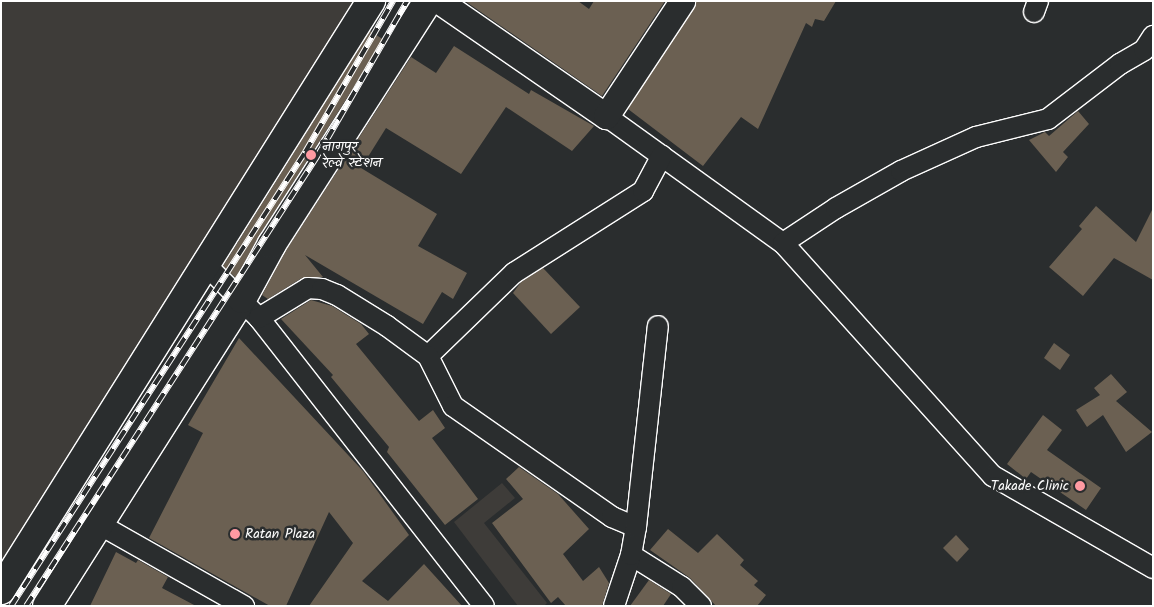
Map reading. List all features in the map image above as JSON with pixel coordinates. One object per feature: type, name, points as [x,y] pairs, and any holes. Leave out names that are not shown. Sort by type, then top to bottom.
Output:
[{"type":"main road","points":[[1,590],[371,1]]},
{"type":"main road","points":[[47,606],[97,523],[250,308],[272,244],[428,1]]},
{"type":"street","points":[[439,1],[606,116],[783,243],[993,476],[1153,568]]},
{"type":"street","points":[[606,116],[682,1]]},
{"type":"street","points":[[783,243],[836,208],[901,171],[976,137],[1048,119],[1144,50],[1153,36]]},
{"type":"street","points":[[428,356],[514,273],[643,191],[662,156]]},
{"type":"street","points":[[205,264],[250,308],[484,606]]},
{"type":"street","points":[[250,308],[308,288],[322,289],[337,295],[387,326],[428,356],[453,406],[612,517],[636,527]]},
{"type":"street","points":[[614,606],[631,555],[636,527],[658,326]]},
{"type":"street","points":[[97,523],[244,606]]},
{"type":"street","points":[[631,555],[682,587],[701,606]]},
{"type":"shaded area","points":[[1,1],[376,1],[1,572]]},
{"type":"shaded area","points":[[502,483],[515,498],[484,523],[547,603],[544,606],[518,606],[454,522]]},
{"type":"building","points":[[465,1],[578,1],[589,9],[594,1],[665,1],[602,96]]},
{"type":"building","points":[[696,1],[836,1],[824,21],[815,19],[812,27],[806,23],[758,129],[741,117],[703,166],[628,109]]},
{"type":"building","points":[[370,31],[384,40],[259,236],[236,278],[223,266]]},
{"type":"building","points":[[454,46],[529,94],[531,90],[594,126],[572,151],[506,107],[461,174],[386,128],[361,168],[437,214],[418,246],[467,273],[453,299],[442,292],[423,324],[305,255],[323,277],[302,278],[268,299],[262,295],[285,252],[411,57],[436,73]]},
{"type":"building","points":[[1078,111],[1089,124],[1063,152],[1068,157],[1056,172],[1029,140],[1045,132],[1049,136]]},
{"type":"building","points":[[1096,206],[1136,242],[1153,208],[1153,280],[1114,258],[1083,296],[1049,267],[1082,229],[1079,226]]},
{"type":"building","points":[[543,268],[580,307],[551,334],[513,293],[521,282]]},
{"type":"building","points":[[311,300],[332,306],[361,324],[369,334],[356,344],[419,421],[433,410],[445,428],[432,438],[478,499],[445,525],[387,452],[389,447],[331,377],[333,375],[281,319]]},
{"type":"building","points":[[239,338],[363,471],[409,535],[362,581],[388,601],[424,564],[462,606],[309,606],[353,543],[329,512],[286,606],[270,606],[149,538],[203,433],[188,425]]},
{"type":"building","points":[[1054,343],[1070,355],[1060,370],[1044,358]]},
{"type":"building","points":[[1111,374],[1127,392],[1116,401],[1152,432],[1126,452],[1103,415],[1087,427],[1076,410],[1100,395],[1094,388]]},
{"type":"building","points":[[1043,415],[1062,430],[1047,450],[1101,488],[1086,510],[1031,472],[1026,479],[1007,464]]},
{"type":"building","points":[[519,467],[558,494],[589,529],[563,554],[583,581],[599,567],[609,583],[602,606],[566,606],[558,597],[551,603],[492,523],[523,499],[506,479]]},
{"type":"building","points":[[668,529],[698,553],[717,534],[744,560],[740,565],[758,581],[754,585],[766,595],[757,606],[716,606],[690,578],[650,550]]},
{"type":"building","points":[[956,535],[969,549],[957,562],[943,548]]},
{"type":"building","points":[[116,552],[136,563],[138,560],[168,577],[162,588],[196,606],[90,606]]},
{"type":"building","points":[[649,580],[671,594],[663,606],[630,606]]},
{"type":"railway","points":[[11,606],[305,152],[393,1]]},
{"type":"railway","points":[[26,606],[316,158],[407,1]]},
{"type":"place","name":"नागपुर रेल्वे स्टेशन","points":[[311,155]]},
{"type":"place","name":"Takade Clinic","points":[[1080,486]]},
{"type":"place","name":"Ratan Plaza","points":[[235,534]]}]
